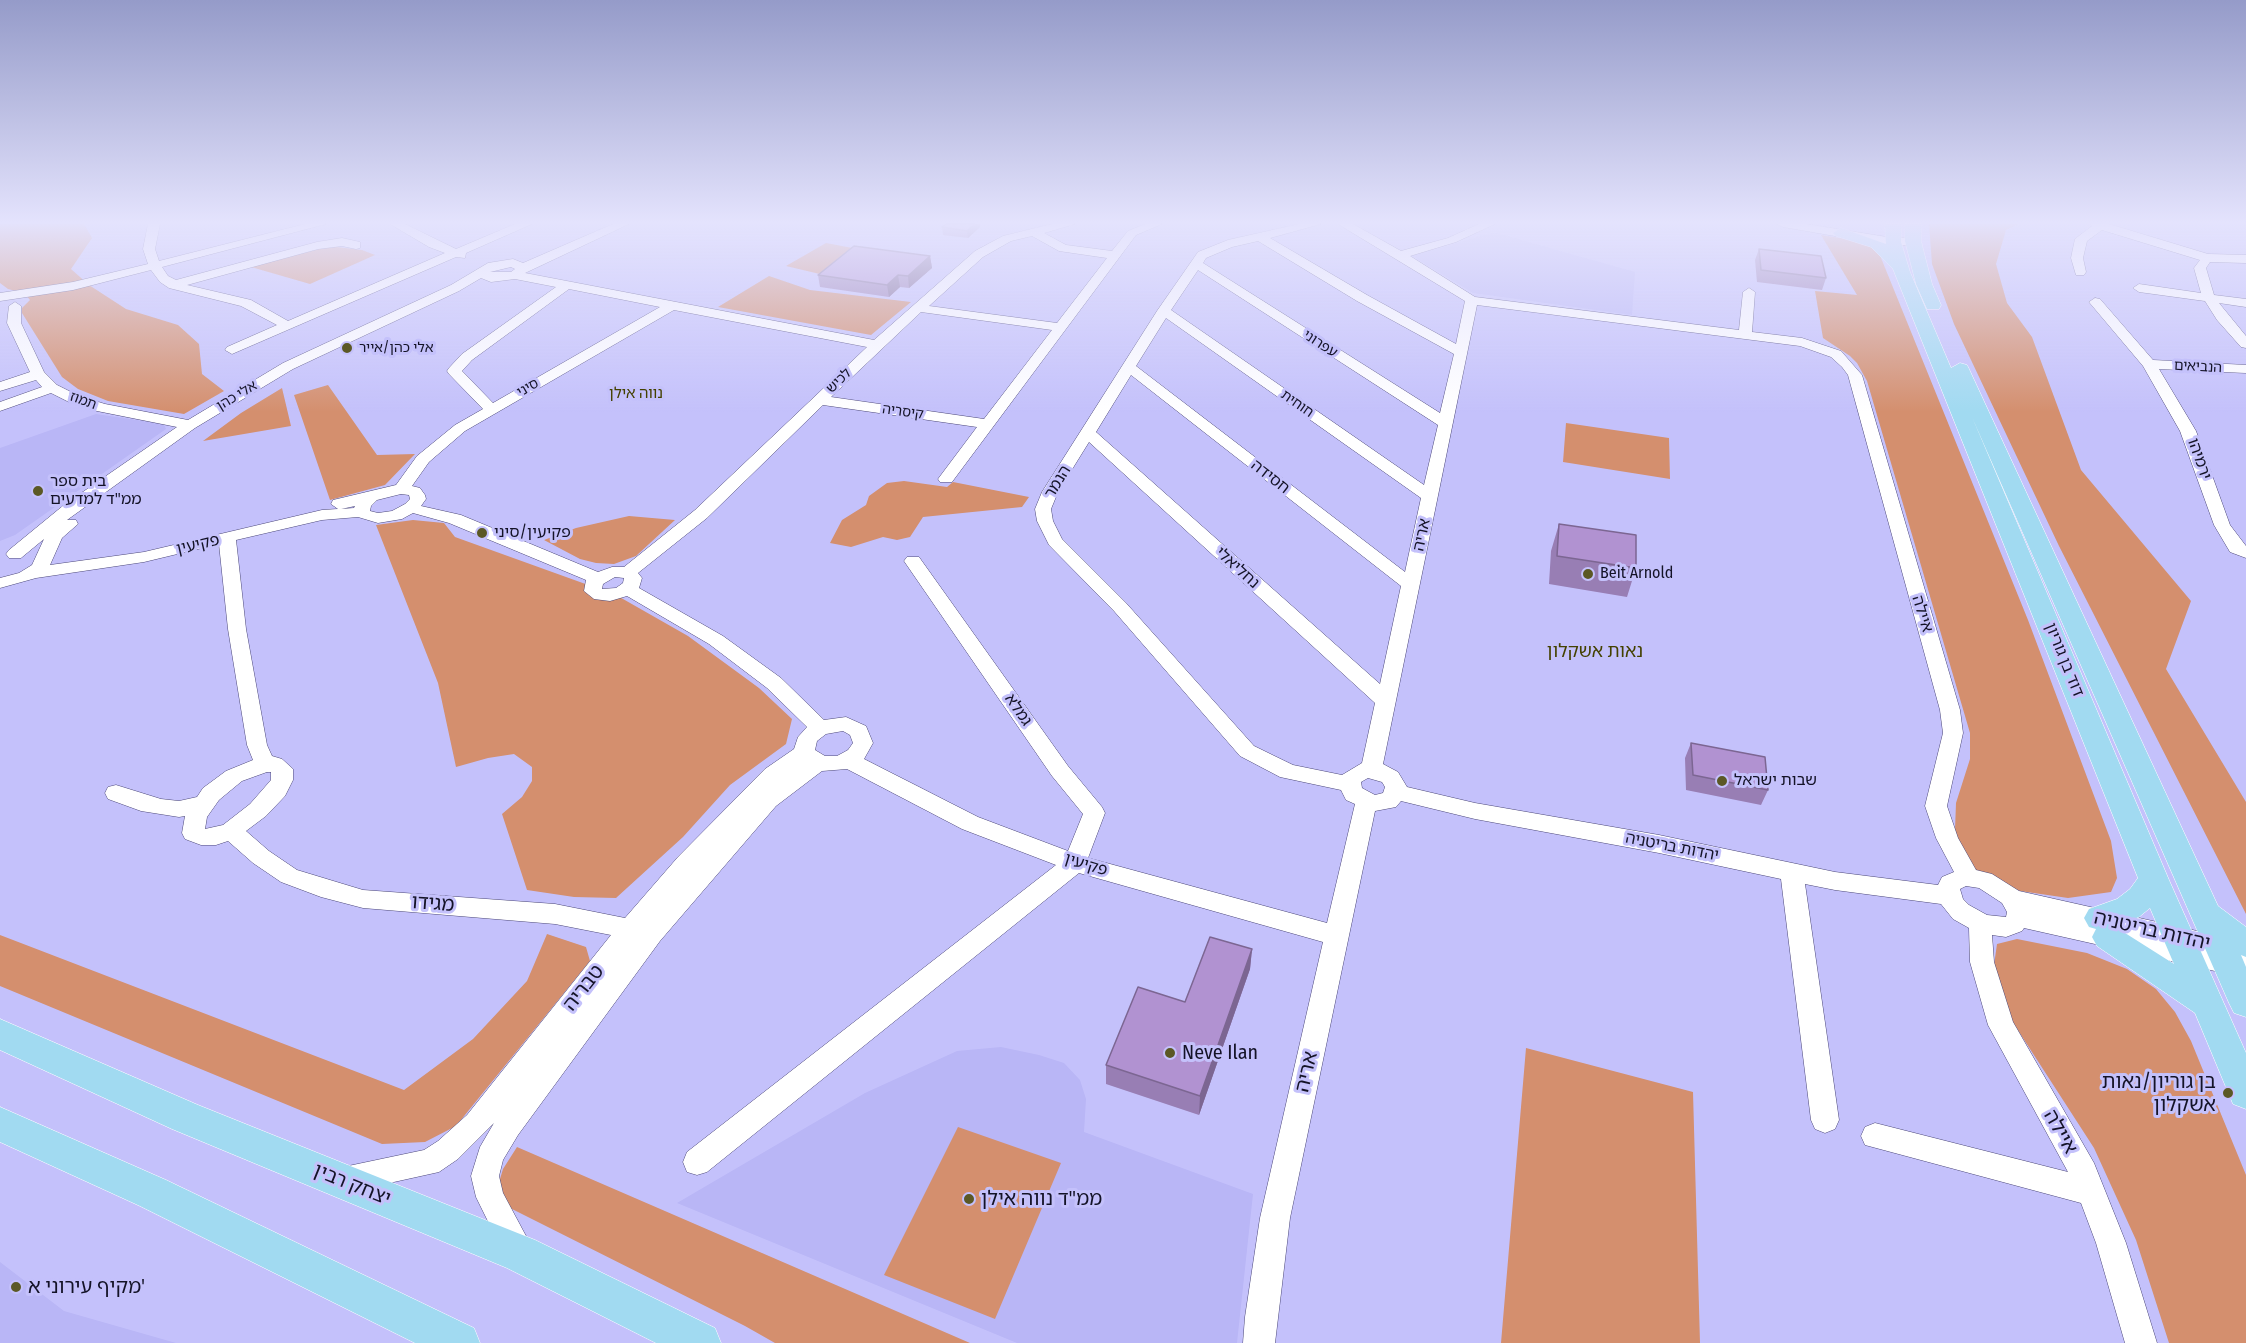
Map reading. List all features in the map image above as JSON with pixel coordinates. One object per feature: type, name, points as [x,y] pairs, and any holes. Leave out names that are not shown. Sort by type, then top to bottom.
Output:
[{"type":"main road","name":"דוד בן גוריון","points":[[1908,287],[2154,880],[2246,1093]]},
{"type":"main road","name":"דוד בן גוריון","points":[[1925,287],[1994,446],[2205,910],[2225,930],[2238,955]]},
{"type":"main road","points":[[2154,880],[2141,898],[2104,928],[2208,1004]]},
{"type":"main road","points":[[2238,955],[2246,1003]]},
{"type":"main road","name":"יצחק רבין","points":[[0,1034],[185,1117],[521,1254],[700,1343]]},
{"type":"main road","points":[[0,1124],[153,1193],[459,1343]]},
{"type":"street","points":[[1,311],[11,297],[69,287]]},
{"type":"street","points":[[180,287],[246,303],[286,325]]},
{"type":"street","points":[[232,350],[378,287]]},
{"type":"street","name":"אלי כהן","points":[[7,556],[190,425],[288,366],[458,287]]},
{"type":"street","name":"אלי כהן","points":[[0,591],[27,571],[56,535],[107,493],[209,423],[303,366],[462,287]]},
{"type":"street","points":[[490,409],[453,371],[467,357],[565,287]]},
{"type":"street","points":[[575,287],[877,345]]},
{"type":"street","name":"לכיש","points":[[627,581],[942,287]]},
{"type":"street","points":[[946,479],[1090,287]]},
{"type":"street","name":"הנמר","points":[[1180,287],[1089,434],[1050,492],[1043,509],[1045,521],[1055,541],[1120,607],[1248,751],[1288,772],[1358,793]]},
{"type":"street","name":"עפרוני","points":[[1232,287],[1445,423]]},
{"type":"street","points":[[1343,287],[1461,352]]},
{"type":"street","points":[[1451,287],[1472,300],[1745,334],[1749,292]]},
{"type":"street","points":[[2206,287],[2209,298],[2222,317],[2246,344]]},
{"type":"street","points":[[2139,288],[2246,303]]},
{"type":"street","name":"תמוז","points":[[11,297],[14,322],[38,374],[52,388],[74,399],[102,408],[190,425]]},
{"type":"street","name":"אריה","points":[[1371,770],[1472,300]]},
{"type":"street","name":"ירמיהו","points":[[2095,302],[2149,364],[2188,430],[2222,525],[2236,548],[2246,553]]},
{"type":"street","name":"סיני","points":[[401,489],[423,459],[440,443],[490,409],[671,306]]},
{"type":"street","points":[[917,308],[1060,327]]},
{"type":"street","name":"תמוז","points":[[1,311],[14,322]]},
{"type":"street","name":"חוחית","points":[[1164,311],[1430,497]]},
{"type":"street","name":"איילה","points":[[1745,334],[1802,342],[1836,354],[1855,375],[1950,710],[1953,733],[1936,806],[1947,838],[1968,877]]},
{"type":"street","name":"הנביאים","points":[[2149,364],[2246,369]]},
{"type":"street","name":"חסידה","points":[[1130,368],[1411,585]]},
{"type":"street","points":[[0,387],[38,374]]},
{"type":"street","points":[[0,407],[52,388]]},
{"type":"street","name":"קיסריה","points":[[820,400],[986,424]]},
{"type":"street","name":"נחליאלי","points":[[1089,434],[1386,701]]},
{"type":"street","points":[[401,489],[408,489],[417,495],[416,503],[411,508],[387,517],[371,517],[367,505],[385,491],[401,489]]},
{"type":"street","name":"פקיעין","points":[[27,571],[367,505]]},
{"type":"street","name":"פקיעין","points":[[27,571],[144,557],[367,505]]},
{"type":"street","points":[[411,508],[455,519],[597,578],[591,588],[600,595],[616,594],[627,581],[716,640],[774,683],[820,728]]},
{"type":"street","points":[[227,538],[237,629],[257,745],[265,764]]},
{"type":"street","points":[[7,556],[34,552],[27,571]]},
{"type":"street","name":"גמלא","points":[[913,561],[1060,771],[1094,813],[1075,863]]},
{"type":"street","points":[[846,724],[859,731],[863,743],[848,760],[833,764],[812,758],[804,747],[808,737],[820,728],[846,724]]},
{"type":"street","name":"טבריה","points":[[340,1180],[429,1162],[448,1150],[477,1124],[641,931],[812,758]]},
{"type":"street","name":"פקיעין","points":[[848,760],[970,823],[1075,863],[1338,936]]},
{"type":"street","points":[[265,764],[275,764],[282,770],[282,780],[277,790],[247,821],[216,837],[201,837],[193,833],[196,815],[217,789],[234,776],[265,764]]},
{"type":"street","points":[[1371,770],[1390,777],[1394,782],[1396,792],[1388,801],[1373,803],[1358,793],[1353,775],[1371,770]]},
{"type":"street","name":"יהדות בריטניה","points":[[1396,792],[1476,811],[1659,844],[1835,881],[1948,896]]},
{"type":"street","points":[[116,793],[141,803],[161,807],[180,809],[203,804]]},
{"type":"street","name":"אריה","points":[[1260,1343],[1261,1317],[1275,1218],[1338,936],[1358,793]]},
{"type":"street","name":"מגידו","points":[[231,831],[261,857],[289,876],[321,888],[363,899],[555,914],[641,931]]},
{"type":"street","points":[[697,1161],[1075,863]]},
{"type":"street","points":[[1792,872],[1825,1120]]},
{"type":"street","points":[[1968,877],[1994,884],[2016,908],[2014,924],[2006,927],[1981,924],[1961,912],[1948,896],[1948,889],[1950,883],[1956,879],[1968,877]]},
{"type":"street","name":"יהדות בריטניה","points":[[2016,908],[2182,945],[2238,955]]},
{"type":"street","name":"איילה","points":[[1981,924],[1982,962],[2001,1025],[2084,1173],[2111,1243],[2141,1343]]},
{"type":"street","name":"טבריה","points":[[521,1254],[490,1197],[485,1176],[490,1156],[641,931]]},
{"type":"street","points":[[1875,1136],[2091,1192]]},
{"type":"shaded area","points":[[5,287],[92,287],[126,309],[178,325],[199,344],[202,374],[224,391],[184,414],[108,401],[78,389],[62,377],[22,313],[22,308],[30,300],[24,293]]},
{"type":"shaded area","points":[[751,287],[800,287],[810,290],[911,302],[871,335],[718,307]]},
{"type":"shaded area","points":[[1463,287],[1634,287],[1632,315],[1473,293]]},
{"type":"shaded area","points":[[1852,287],[1893,287],[2028,620],[2111,841],[2117,878],[2111,892],[2068,898],[2020,891],[1978,875],[1962,854],[1955,830],[1956,803],[1970,759],[1970,733],[1867,381],[1857,363],[1850,356],[1823,338],[1815,291],[1857,295]]},
{"type":"shaded area","points":[[1940,287],[2002,287],[2007,303],[2032,337],[2081,470],[2191,601],[2166,669],[2246,802],[2246,914],[2059,546],[1954,324]]},
{"type":"shaded area","points":[[328,385],[377,455],[415,454],[385,485],[330,500],[294,395]]},
{"type":"shaded area","points":[[282,388],[291,426],[203,441],[241,413]]},
{"type":"shaded area","name":"בית ספר ממ\"ד למדעים","points":[[96,414],[164,424],[166,429],[15,535],[0,541],[0,448]]},
{"type":"shaded area","points":[[1566,423],[1669,438],[1670,479],[1563,462]]},
{"type":"shaded area","points":[[904,481],[947,487],[953,482],[1029,497],[1022,507],[923,517],[910,537],[897,540],[883,537],[851,547],[830,543],[842,520],[866,505],[869,496],[887,483]]},
{"type":"shaded area","points":[[629,516],[675,520],[636,556],[614,564],[580,559],[544,540],[576,528]]},
{"type":"shaded area","points":[[413,520],[444,523],[455,537],[616,595],[688,636],[759,688],[792,719],[786,744],[730,785],[683,837],[616,898],[574,897],[527,890],[502,814],[522,797],[532,781],[532,767],[514,754],[456,767],[438,683],[376,525]]},
{"type":"shaded area","points":[[547,934],[586,947],[590,961],[456,1126],[425,1142],[382,1144],[0,986],[0,935],[404,1090],[473,1039],[527,981]]},
{"type":"shaded area","points":[[2017,939],[2087,953],[2127,969],[2156,989],[2175,1012],[2191,1041],[2246,1175],[2246,1343],[2169,1343],[2136,1240],[2094,1148],[2010,1018],[1994,965],[1997,944]]},
{"type":"shaded area","name":"ממ\"ד נווה אילן","points":[[1001,1047],[1064,1063],[1080,1080],[1086,1099],[1084,1132],[1253,1194],[1237,1343],[1017,1343],[677,1203],[865,1093],[957,1051]]},
{"type":"shaded area","points":[[1526,1048],[1693,1092],[1700,1343],[1501,1343]]},
{"type":"shaded area","points":[[958,1127],[1061,1163],[995,1319],[884,1275]]},
{"type":"shaded area","points":[[517,1147],[970,1343],[775,1343],[510,1208],[497,1189],[503,1169]]},
{"type":"shaded area","name":"מקיף עירוני א'","points":[[0,1262],[64,1311],[176,1343],[0,1343]]},
{"type":"building","points":[[1559,524],[1636,535],[1636,568],[1557,556]]},
{"type":"building","points":[[1691,743],[1765,757],[1768,790],[1693,775]]},
{"type":"building","name":"Neve Ilan","points":[[1210,937],[1252,949],[1200,1096],[1106,1065],[1138,987],[1185,1002]]},
{"type":"place","name":"אלי כהן/אייר","points":[[347,348]]},
{"type":"place","name":"בית ספר ממ\"ד למדעים","points":[[38,491]]},
{"type":"place","name":"פקיעין/סיני","points":[[482,533]]},
{"type":"place","name":"Beit Arnold","points":[[1588,574]]},
{"type":"place","name":"שבות ישראל","points":[[1722,781]]},
{"type":"place","name":"Neve Ilan","points":[[1170,1053]]},
{"type":"place","name":"בן גוריון/נאות אשקלון","points":[[2228,1093]]},
{"type":"place","name":"ממ\"ד נווה אילן","points":[[969,1199]]},
{"type":"place","name":"מקיף עירוני א'","points":[[16,1287]]},
{"type":"district","name":"נווה אילן","points":[[636,394]]},
{"type":"district","name":"נאות אשקלון","points":[[1595,652]]}]
